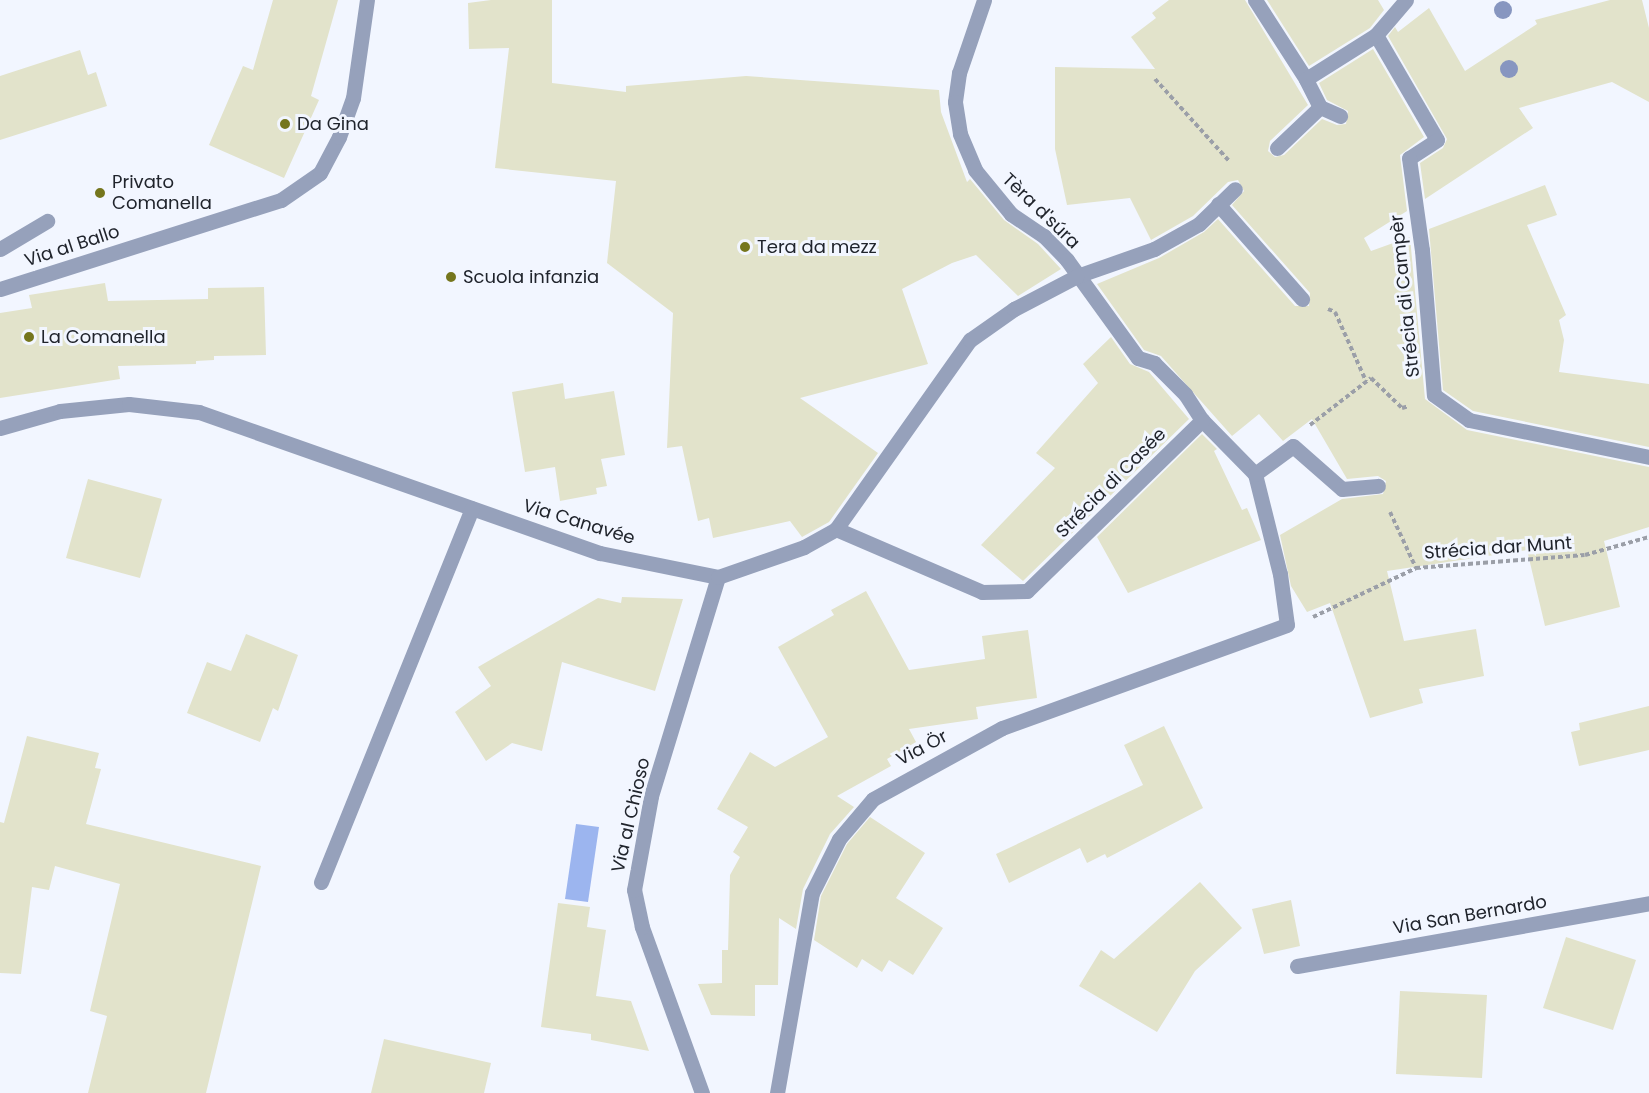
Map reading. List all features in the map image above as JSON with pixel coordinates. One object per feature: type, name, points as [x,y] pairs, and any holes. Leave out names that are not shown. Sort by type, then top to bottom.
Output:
[{"type":"street","name":"Via al Ballo","points":[[0,289],[281,200],[320,173],[339,137],[353,98],[367,0]]},
{"type":"street","name":"Tèra d'súra","points":[[984,0],[959,73],[956,102],[960,134],[975,170],[992,194],[1011,214],[1044,236],[1077,276],[1154,249],[1199,224],[1235,189]]},
{"type":"street","points":[[1255,0],[1320,107],[1340,116]]},
{"type":"street","points":[[1305,80],[1376,34],[1406,0]]},
{"type":"street","name":"Strécia di Campèr","points":[[1376,34],[1437,140],[1409,158],[1422,250],[1434,395],[1469,420],[1649,457]]},
{"type":"street","points":[[1277,148],[1320,107]]},
{"type":"street","points":[[1218,204],[1302,299]]},
{"type":"street","points":[[0,249],[47,221]]},
{"type":"street","points":[[718,577],[804,547],[836,529],[970,340],[1014,309],[1077,276],[1138,358],[1154,363],[1185,394],[1202,420],[1255,474],[1280,574],[1287,625]]},
{"type":"street","name":"Via Canavée","points":[[0,428],[60,411],[129,404],[199,412],[600,553],[718,577]]},
{"type":"street","name":"Strécia di Casée","points":[[836,529],[982,592],[1028,591],[1202,420]]},
{"type":"street","points":[[1255,474],[1293,446],[1342,489],[1378,486]]},
{"type":"street","points":[[321,882],[472,508]]},
{"type":"street","name":"Via al Chioso","points":[[702,1093],[642,927],[634,890],[651,796],[718,577]]},
{"type":"street","name":"Via Ör","points":[[777,1093],[812,893],[839,839],[873,799],[1002,728],[1287,625]]},
{"type":"street","name":"Via San Bernardo","points":[[1297,966],[1649,903]]},
{"type":"path","points":[[1155,79],[1237,169]]},
{"type":"path","points":[[1302,299],[1335,312],[1366,381]]},
{"type":"path","points":[[1293,446],[1316,419],[1371,378],[1402,408],[1434,395]]},
{"type":"path","points":[[1378,486],[1416,568]]},
{"type":"path","name":"Strécia dar Munt","points":[[1287,625],[1315,616],[1416,568],[1585,555],[1649,537]]},
{"type":"water","points":[[576,824],[599,827],[588,902],[565,899]]},
{"type":"building","points":[[273,0],[338,0],[311,96],[319,100],[284,178],[209,145],[243,66],[253,70]]},
{"type":"building","name":"Tera da mezz","points":[[491,0],[552,0],[552,83],[626,92],[626,86],[746,76],[939,90],[941,112],[967,182],[970,179],[1004,220],[1038,244],[1061,269],[1018,296],[976,255],[952,263],[902,289],[928,364],[800,398],[878,453],[829,522],[802,537],[790,521],[713,538],[709,518],[698,521],[682,446],[667,448],[673,313],[607,263],[616,181],[495,168],[509,48],[469,49],[468,3]]},
{"type":"building","points":[[1169,0],[1245,0],[1308,105],[1270,141],[1268,151],[1275,157],[1284,155],[1322,119],[1337,125],[1346,124],[1348,111],[1327,100],[1319,83],[1373,49],[1424,137],[1400,155],[1407,211],[1364,238],[1371,251],[1410,237],[1425,399],[1467,430],[1649,467],[1649,527],[1604,541],[1620,607],[1545,626],[1527,550],[1387,571],[1404,641],[1476,629],[1484,676],[1419,689],[1423,703],[1370,718],[1330,603],[1307,612],[1291,586],[1280,535],[1342,499],[1383,494],[1386,481],[1378,476],[1347,479],[1312,419],[1283,441],[1259,414],[1232,436],[1161,356],[1144,350],[1097,284],[1159,258],[1204,232],[1218,219],[1295,306],[1309,306],[1310,293],[1232,205],[1244,191],[1238,180],[1228,182],[1193,216],[1151,240],[1130,198],[1067,205],[1055,149],[1055,67],[1155,69],[1131,37],[1156,18],[1152,13]]},
{"type":"building","points":[[1267,0],[1378,0],[1384,10],[1370,28],[1309,66]]},
{"type":"building","points":[[1610,0],[1642,0],[1649,28],[1649,102],[1612,82],[1519,108],[1533,128],[1425,199],[1420,163],[1443,148],[1447,139],[1388,36],[1395,27],[1398,32],[1429,8],[1465,71],[1537,24],[1535,20]]},
{"type":"building","points":[[80,50],[88,75],[96,72],[107,106],[0,140],[0,76]]},
{"type":"building","points":[[1545,185],[1557,215],[1527,225],[1566,315],[1559,320],[1564,340],[1559,372],[1649,384],[1649,447],[1473,411],[1443,390],[1429,229]]},
{"type":"building","points":[[105,283],[108,301],[208,299],[208,288],[264,287],[266,355],[214,356],[214,360],[196,361],[196,364],[118,366],[120,379],[0,398],[0,313],[32,308],[29,295]]},
{"type":"building","points":[[1111,337],[1130,364],[1149,372],[1189,419],[1023,581],[981,545],[1055,468],[1036,453],[1098,383],[1083,364]]},
{"type":"building","points":[[563,383],[565,399],[614,391],[625,455],[601,459],[607,486],[596,488],[597,494],[560,501],[555,467],[525,472],[512,392]]},
{"type":"building","points":[[1202,434],[1217,449],[1214,451],[1242,510],[1247,508],[1261,540],[1128,593],[1097,537]]},
{"type":"building","points":[[88,479],[162,499],[140,578],[66,558]]},
{"type":"building","points":[[866,591],[909,670],[985,659],[982,636],[1028,630],[1037,698],[976,707],[978,719],[909,729],[916,742],[887,759],[891,766],[837,796],[854,807],[830,834],[803,889],[796,929],[779,918],[778,985],[755,985],[755,1016],[711,1015],[698,984],[722,983],[722,950],[728,950],[730,875],[740,857],[733,852],[748,827],[717,809],[750,752],[775,767],[828,737],[778,647],[834,615],[831,610]]},
{"type":"building","points":[[622,597],[683,599],[655,691],[562,662],[542,751],[512,743],[486,761],[455,712],[491,686],[478,667],[598,598],[621,603]]},
{"type":"building","points":[[246,634],[298,655],[278,711],[273,708],[260,742],[187,713],[207,662],[231,671]]},
{"type":"building","points":[[1649,706],[1649,750],[1579,766],[1571,732],[1580,730],[1579,723]]},
{"type":"building","points":[[1164,726],[1203,808],[1107,858],[1105,854],[1087,863],[1080,848],[1009,883],[996,854],[1143,785],[1124,745]]},
{"type":"building","points":[[27,736],[99,753],[95,768],[101,769],[86,824],[261,866],[206,1093],[88,1093],[107,1016],[90,1011],[120,884],[55,866],[49,890],[32,887],[21,974],[0,973],[0,822],[4,823]]},
{"type":"building","points":[[870,817],[925,853],[896,898],[943,928],[913,975],[889,960],[882,972],[862,959],[857,968],[814,940],[821,896],[847,844]]},
{"type":"building","points":[[1200,882],[1242,928],[1195,971],[1157,1032],[1079,986],[1101,950],[1114,959]]},
{"type":"building","points":[[1291,900],[1300,946],[1264,954],[1252,909]]},
{"type":"building","points":[[558,903],[590,907],[587,927],[606,930],[596,996],[631,1001],[649,1051],[591,1040],[591,1034],[541,1027]]},
{"type":"building","points":[[1566,937],[1636,960],[1613,1030],[1543,1008]]},
{"type":"building","points":[[1400,991],[1487,995],[1482,1078],[1396,1074]]},
{"type":"building","points":[[384,1039],[491,1063],[484,1093],[371,1093]]},
{"type":"place","name":"Da Gina","points":[[285,124]]},
{"type":"place","name":"Privato Comanella","points":[[100,193]]},
{"type":"place","name":"Tera da mezz","points":[[745,247]]},
{"type":"place","name":"Scuola infanzia","points":[[451,277]]},
{"type":"place","name":"La Comanella","points":[[29,337]]}]
